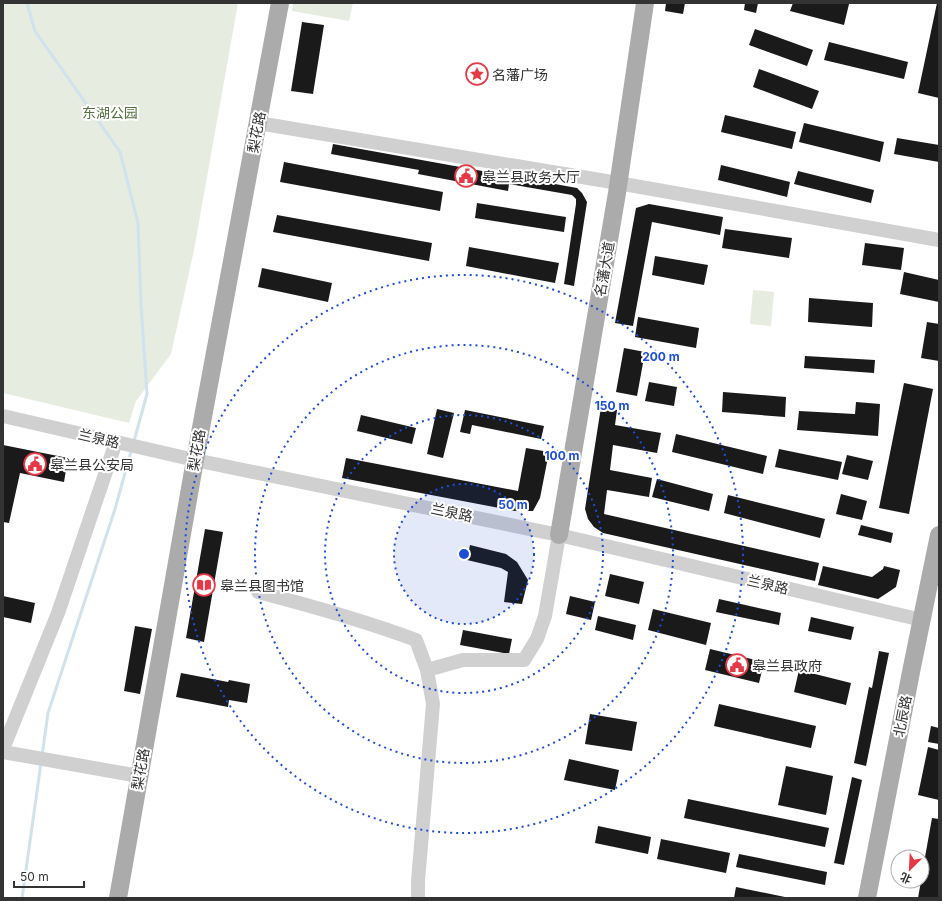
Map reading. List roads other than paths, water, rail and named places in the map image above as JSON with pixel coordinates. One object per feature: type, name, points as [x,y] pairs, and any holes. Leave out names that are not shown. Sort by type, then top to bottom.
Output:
[{"type":"main road","name":"梨花路","points":[[118,898],[194,460],[280,3]]},
{"type":"main road","name":"名藩大道","points":[[559,535],[618,183],[645,3]]},
{"type":"main road","name":"北辰路","points":[[868,898],[912,667],[922,620],[934,585],[939,535]]},
{"type":"street","points":[[258,123],[618,183],[939,240]]},
{"type":"street","name":"兰泉路","points":[[3,416],[194,460],[559,535],[922,620]]},
{"type":"street","points":[[3,749],[58,613],[120,443]]},
{"type":"street","points":[[427,670],[463,660],[524,660],[537,639],[545,616],[559,535]]},
{"type":"street","points":[[258,592],[306,604],[368,623],[416,640],[427,670],[433,704],[418,881],[418,898]]},
{"type":"street","points":[[3,752],[139,776]]},
{"type":"waterway","points":[[27,3],[35,31],[120,152],[138,223],[141,305],[147,394],[134,441]]},
{"type":"waterway","points":[[42,756],[48,713],[115,509],[132,448]]},
{"type":"waterway","points":[[22,898],[41,763]]},
{"type":"place","name":"名藩广场","points":[[477,74]]},
{"type":"place","name":"皋兰县政务大厅","points":[[466,176]]},
{"type":"place","name":"皋兰县公安局","points":[[35,464]]},
{"type":"place","name":"皋兰县图书馆","points":[[204,585]]},
{"type":"place","name":"皋兰县政府","points":[[737,665]]},
{"type":"park label","name":"东湖公园","points":[[110,112]]}]
